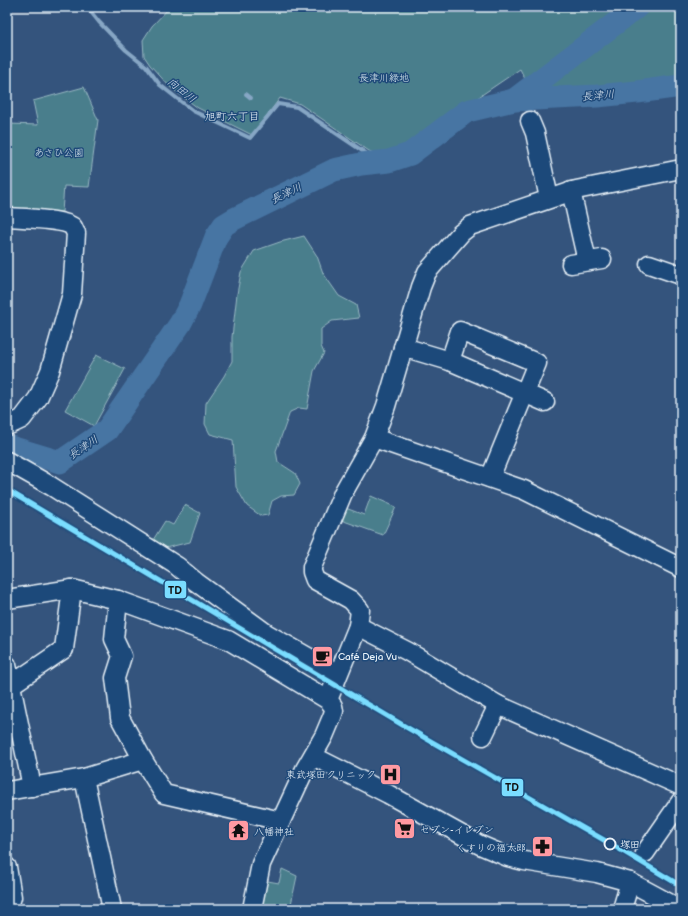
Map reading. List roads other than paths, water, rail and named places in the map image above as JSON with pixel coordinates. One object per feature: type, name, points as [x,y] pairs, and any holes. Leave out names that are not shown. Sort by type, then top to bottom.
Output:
[{"type":"street","points":[[530,120],[535,133],[549,198]]},
{"type":"street","points":[[328,700],[358,626],[360,610],[351,600],[315,580],[312,567],[343,493],[374,438],[386,406],[421,287],[427,272],[461,233],[470,226],[571,191],[681,168]]},
{"type":"street","points":[[571,191],[587,262]]},
{"type":"street","points":[[7,217],[55,221],[73,227],[76,233],[72,294],[50,371],[38,398],[22,419],[7,426]]},
{"type":"street","points":[[649,264],[681,276]]},
{"type":"street","points":[[450,361],[460,331],[537,363],[490,478]]},
{"type":"street","points":[[403,347],[450,361],[545,402]]},
{"type":"street","points":[[374,438],[524,490],[681,568]]},
{"type":"street","points":[[7,461],[51,486],[177,566],[196,582],[266,632],[338,674]]},
{"type":"street","points":[[11,685],[64,649],[72,588]]},
{"type":"street","points":[[7,599],[72,588],[118,600],[228,640],[328,700],[333,706],[334,711],[324,736],[305,769],[261,864],[257,876],[252,909]]},
{"type":"street","points":[[118,600],[114,639],[122,656],[115,678],[120,718],[164,794],[281,821]]},
{"type":"street","points":[[358,626],[406,651],[498,705],[681,786]]},
{"type":"street","points":[[7,665],[32,786]]},
{"type":"street","points":[[483,736],[498,705]]},
{"type":"street","points":[[313,756],[388,794],[480,845],[508,857],[542,865],[597,873],[630,882],[680,909]]},
{"type":"street","points":[[7,791],[84,778],[143,760]]},
{"type":"street","points":[[84,778],[112,909]]},
{"type":"street","points":[[645,853],[681,802]]},
{"type":"street","points":[[7,867],[12,897],[8,909]]},
{"type":"street","points":[[622,909],[630,882]]},
{"type":"waterway","name":"向田川","points":[[87,7],[126,50],[146,66],[160,85],[193,111],[250,138],[278,104],[297,107],[379,162]]},
{"type":"waterway","points":[[628,7],[631,11]]},
{"type":"waterway","points":[[514,100],[637,7]]},
{"type":"waterway","name":"長津川","points":[[7,446],[60,462],[107,430],[180,324],[190,305],[216,237],[224,225],[234,219],[334,170],[361,164],[389,161],[410,154],[467,111],[514,100],[597,96],[681,86]]},
{"type":"waterway","points":[[246,94],[251,98]]},
{"type":"place","name":"Café Deja Vu","points":[[323,656]]},
{"type":"place","name":"東武塚田クリニック","points":[[391,774]]},
{"type":"place","name":"セブン-イレブン","points":[[404,829]]},
{"type":"place","name":"八幡神社","points":[[239,831]]},
{"type":"place","name":"塚田","points":[[610,844]]},
{"type":"place","name":"くすりの福太郎","points":[[542,847]]},
{"type":"district","name":"旭町六丁目","points":[[232,116]]},
{"type":"park label","name":"長津川緑地","points":[[384,77]]},
{"type":"park label","name":"あさひ公園","points":[[59,152]]}]
